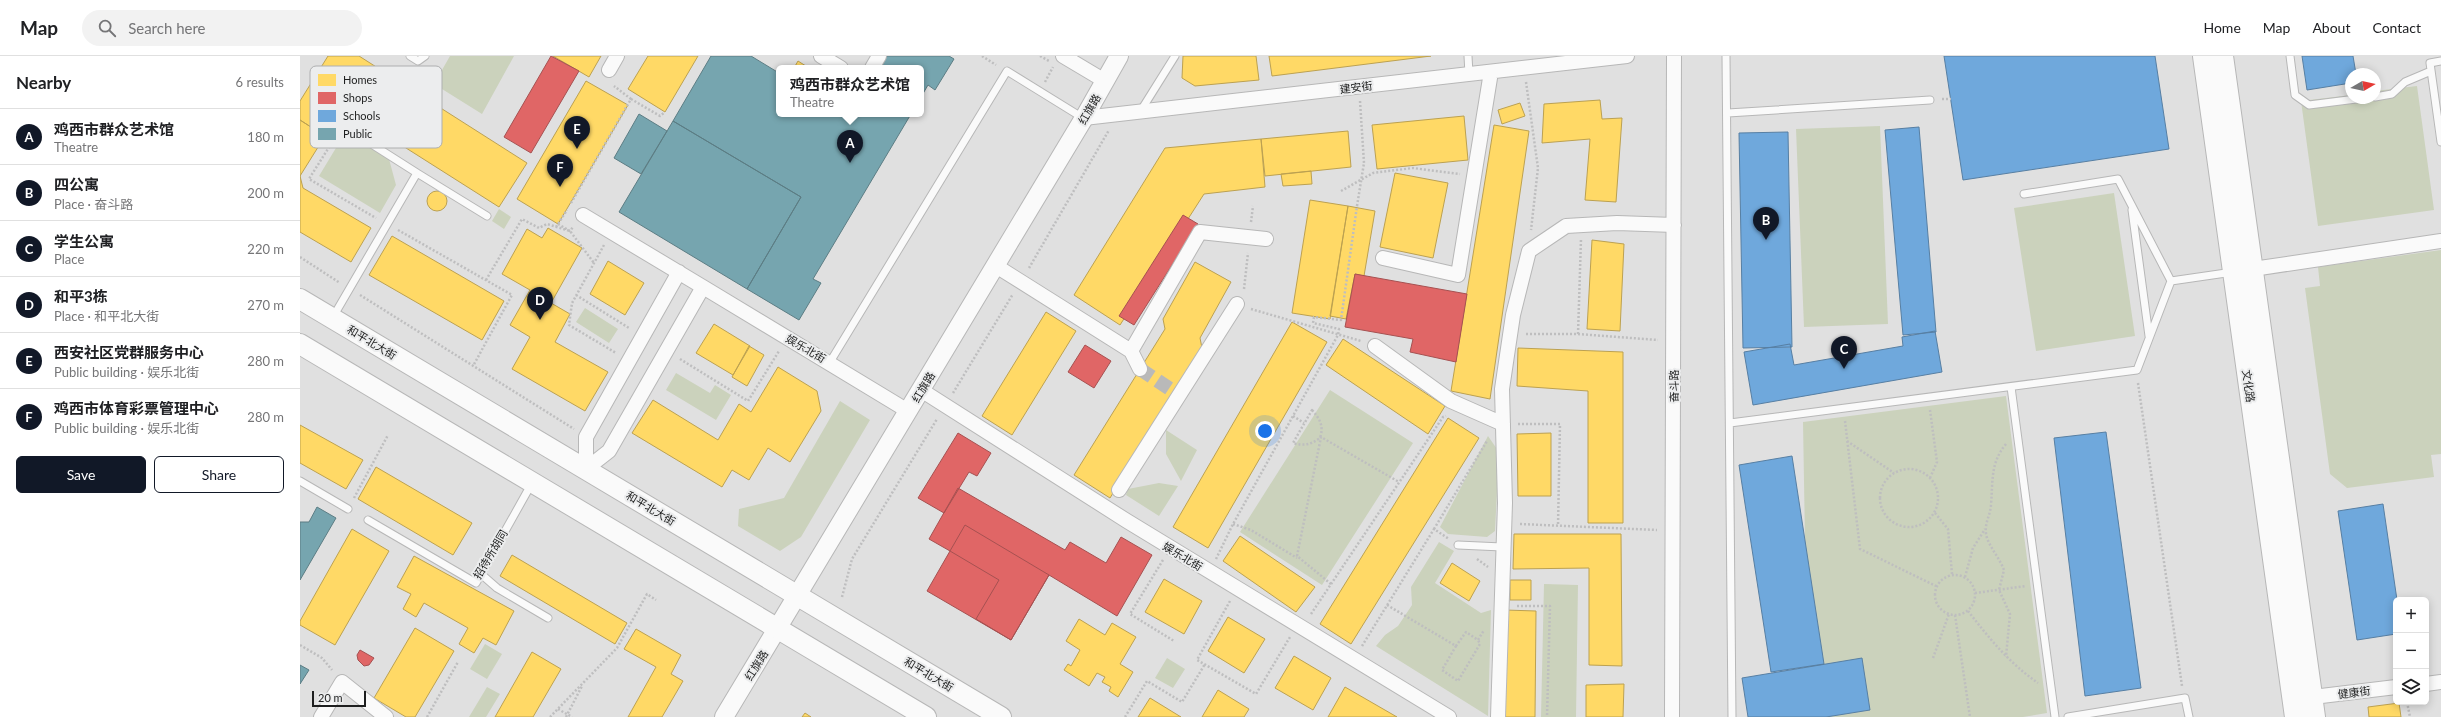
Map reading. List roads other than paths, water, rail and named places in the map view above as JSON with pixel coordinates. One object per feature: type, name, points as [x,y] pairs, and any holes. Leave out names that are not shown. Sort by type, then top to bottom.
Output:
[{"type":"main road","name":"文化路","points":[[2203,56],[2295,717]]},
{"type":"main road","name":"文化路","points":[[2223,56],[2315,717]]},
{"type":"main road","name":"和平北大街","points":[[300,299],[1001,717]]},
{"type":"main road","points":[[300,344],[926,717]]},
{"type":"street","points":[[609,70],[617,56]]},
{"type":"street","points":[[821,56],[836,65]]},
{"type":"street","points":[[874,65],[879,56]]},
{"type":"street","name":"红旗路","points":[[724,717],[996,266],[1119,56]]},
{"type":"street","name":"建安街","points":[[1084,118],[1627,56]]},
{"type":"street","name":"奋斗路","points":[[1672,717],[1674,56]]},
{"type":"street","points":[[1059,60],[1105,81]]},
{"type":"street","points":[[1383,258],[1458,275],[1491,72]]},
{"type":"street","name":"娱乐北街","points":[[583,215],[830,362],[908,411]]},
{"type":"street","points":[[1498,717],[1500,606],[1504,523],[1502,389],[1510,334],[1528,251],[1566,226],[1617,223],[1674,225]]},
{"type":"street","points":[[1131,351],[1200,232],[1266,239]]},
{"type":"street","points":[[2253,269],[2441,241]]},
{"type":"street","points":[[996,266],[1131,351],[1140,369]]},
{"type":"street","points":[[586,469],[586,437],[679,272]]},
{"type":"street","points":[[586,469],[609,451],[703,287]]},
{"type":"street","points":[[1119,490],[1237,304]]},
{"type":"street","points":[[1376,346],[1459,404],[1503,424]]},
{"type":"street","name":"娱乐北街","points":[[920,390],[1170,548],[1449,717]]},
{"type":"street","points":[[2290,677],[2310,674]]},
{"type":"street","points":[[320,717],[342,682],[386,717]]},
{"type":"street","points":[[2429,684],[2441,682]]},
{"type":"street","name":"健康街","points":[[2313,697],[2393,687]]},
{"type":"lane","points":[[410,56],[418,61],[426,56]]},
{"type":"lane","points":[[1140,112],[1175,56]]},
{"type":"lane","points":[[1468,56],[1469,74]]},
{"type":"lane","points":[[1726,56],[1728,113],[1732,717]]},
{"type":"lane","points":[[2290,56],[2295,95],[2309,105],[2345,100]]},
{"type":"lane","points":[[2441,61],[2430,63],[2441,142]]},
{"type":"lane","points":[[830,362],[1007,71],[1084,118]]},
{"type":"lane","points":[[2381,96],[2392,94],[2405,82],[2431,71]]},
{"type":"lane","points":[[1728,113],[1930,100]]},
{"type":"lane","points":[[377,148],[487,216]]},
{"type":"lane","points":[[332,318],[417,173]]},
{"type":"lane","points":[[1730,423],[2137,370],[2171,281],[2118,178],[2024,194]]},
{"type":"lane","points":[[2131,204],[2150,338]]},
{"type":"lane","points":[[2171,281],[2233,272]]},
{"type":"lane","points":[[2011,386],[2055,717]]},
{"type":"lane","points":[[300,481],[348,509]]},
{"type":"lane","name":"招待所胡同","points":[[368,520],[476,583],[532,482]]},
{"type":"lane","points":[[1458,545],[1502,547]]},
{"type":"lane","points":[[481,574],[497,588],[548,618]]},
{"type":"lane","points":[[2068,717],[2185,698],[2189,717]]},
{"type":"tunnel","points":[[1140,369],[1179,395]]},
{"type":"place","name":"西安社区党群服务中心","points":[[577,149]]},
{"type":"place","name":"鸡西市群众艺术馆","points":[[850,163]]},
{"type":"place","name":"鸡西市体育彩票管理中心","points":[[560,187]]},
{"type":"place","name":"四公寓","points":[[1766,240]]},
{"type":"place","name":"和平3栋","points":[[540,320]]},
{"type":"place","name":"学生公寓","points":[[1844,369]]}]
